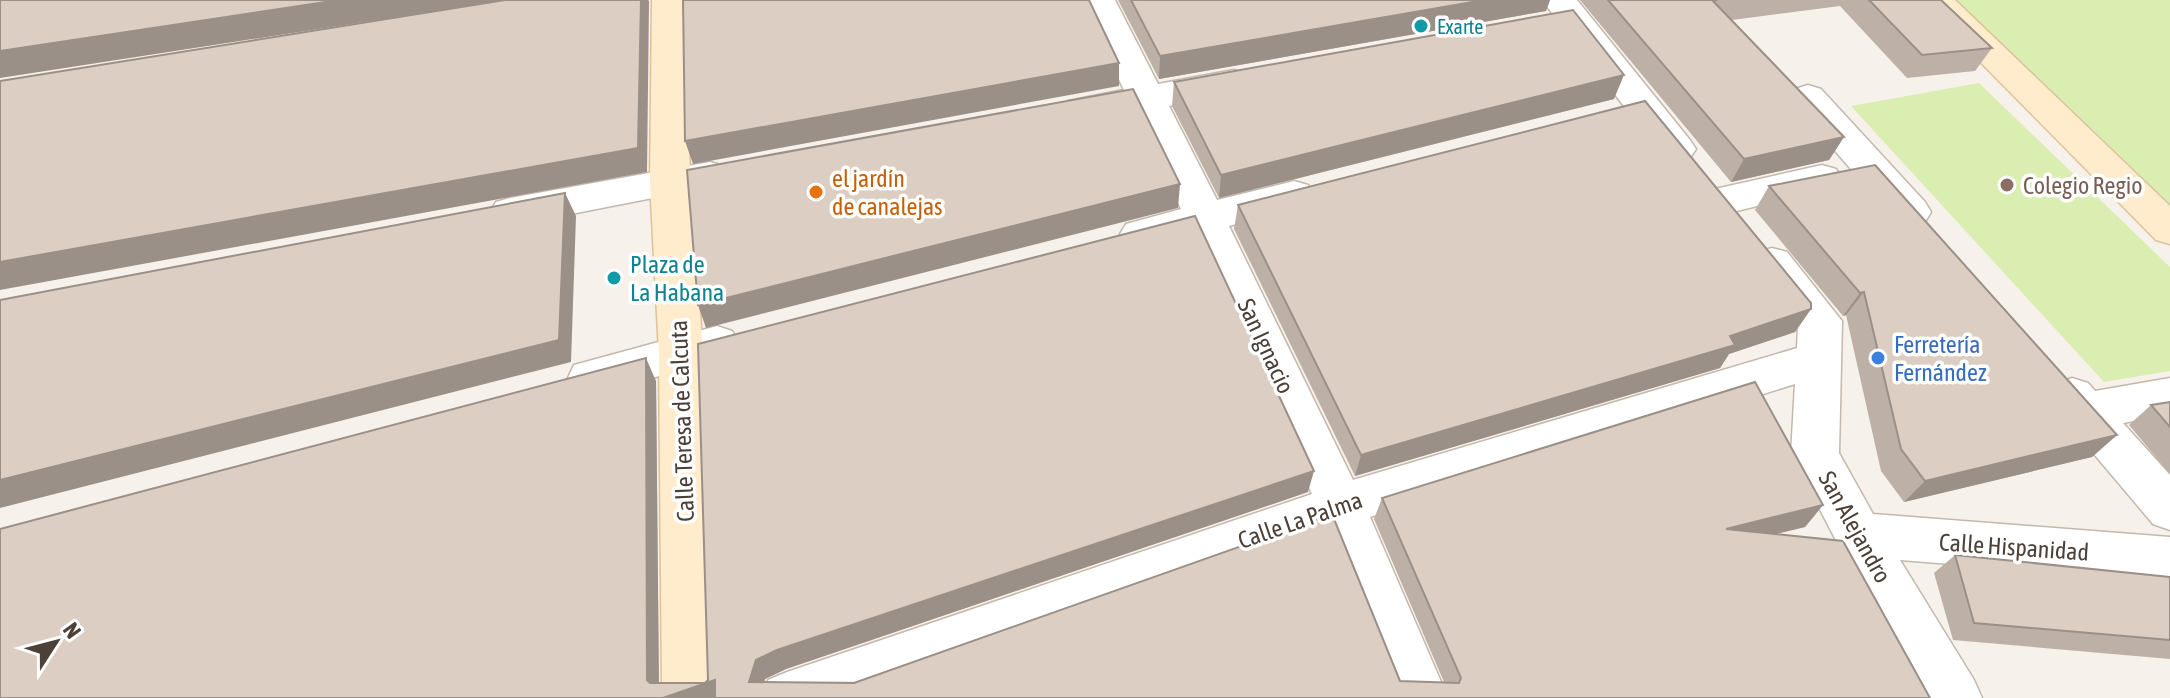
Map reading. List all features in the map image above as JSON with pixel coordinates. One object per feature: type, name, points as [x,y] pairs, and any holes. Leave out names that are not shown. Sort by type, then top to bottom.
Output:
[{"type":"street","name":"Calle Teresa de Calcuta","points":[[669,0],[670,182],[681,353],[689,698]]},
{"type":"street","name":"San Ignacio","points":[[1098,0],[1341,505],[1421,698]]},
{"type":"street","points":[[1936,0],[2170,230]]},
{"type":"street","name":"San Alejandro","points":[[1554,15],[1643,107],[1820,321],[1815,454],[1858,535],[1955,698]]},
{"type":"street","points":[[1053,115],[1269,76]]},
{"type":"street","points":[[1808,97],[1932,236]]},
{"type":"street","points":[[1597,118],[1643,107]]},
{"type":"street","points":[[1720,201],[1872,167]]},
{"type":"street","points":[[468,220],[743,169]]},
{"type":"street","points":[[1097,245],[1326,187]]},
{"type":"street","points":[[557,386],[758,333]]},
{"type":"street","name":"Calle La Palma","points":[[787,698],[1341,505],[1819,359]]},
{"type":"street","points":[[2043,364],[2170,509]]},
{"type":"street","points":[[2084,411],[2170,396]]},
{"type":"street","name":"Calle Hispanidad","points":[[1858,535],[2170,559]]},
{"type":"green space","points":[[1952,0],[2170,0],[2170,207]]},
{"type":"green space","name":"Colegio Regio","points":[[1979,83],[2170,267],[2170,371],[2104,382],[1851,106]]},
{"type":"building","points":[[0,0],[339,0],[0,51]]},
{"type":"building","points":[[505,0],[641,0],[638,148],[0,262],[0,81]]},
{"type":"building","points":[[683,0],[1089,0],[1119,63],[685,141]]},
{"type":"building","points":[[1131,0],[1484,0],[1160,56]]},
{"type":"building","points":[[1608,0],[1717,0],[1713,1],[1844,137],[1744,159]]},
{"type":"building","points":[[1869,0],[1941,0],[1992,48],[1922,55]]},
{"type":"building","points":[[1573,10],[1624,75],[1221,175],[1174,82]]},
{"type":"building","points":[[1133,89],[1180,184],[698,305],[687,170]]},
{"type":"building","points":[[1645,101],[1811,303],[1811,309],[1730,336],[1735,345],[1361,455],[1238,205]]},
{"type":"building","points":[[1875,165],[2117,435],[1925,481],[1901,449],[1864,292],[1860,293],[1769,186]]},
{"type":"building","points":[[565,193],[559,340],[0,480],[0,300]]},
{"type":"building","points":[[1195,216],[1314,471],[777,650],[756,660],[749,682],[854,683],[1332,514],[1400,681],[1459,683],[1461,678],[1382,498],[1755,382],[1823,505],[1726,529],[1843,541],[1930,698],[715,698],[715,680],[663,698],[0,698],[0,529],[646,358],[647,680],[650,683],[705,683],[708,680],[698,344]]},
{"type":"building","points":[[2170,402],[2170,427],[2151,405]]},
{"type":"building","points":[[1955,555],[2170,577],[2170,640],[1974,623]]},
{"type":"place","name":"Exarte","points":[[1421,26]]},
{"type":"place","name":"Colegio Regio","points":[[2007,185]]},
{"type":"place","name":"el jardín de canalejas","points":[[816,192]]},
{"type":"place","name":"Plaza de La Habana","points":[[614,278]]},
{"type":"place","name":"Ferretería Fernández","points":[[1878,358]]}]
